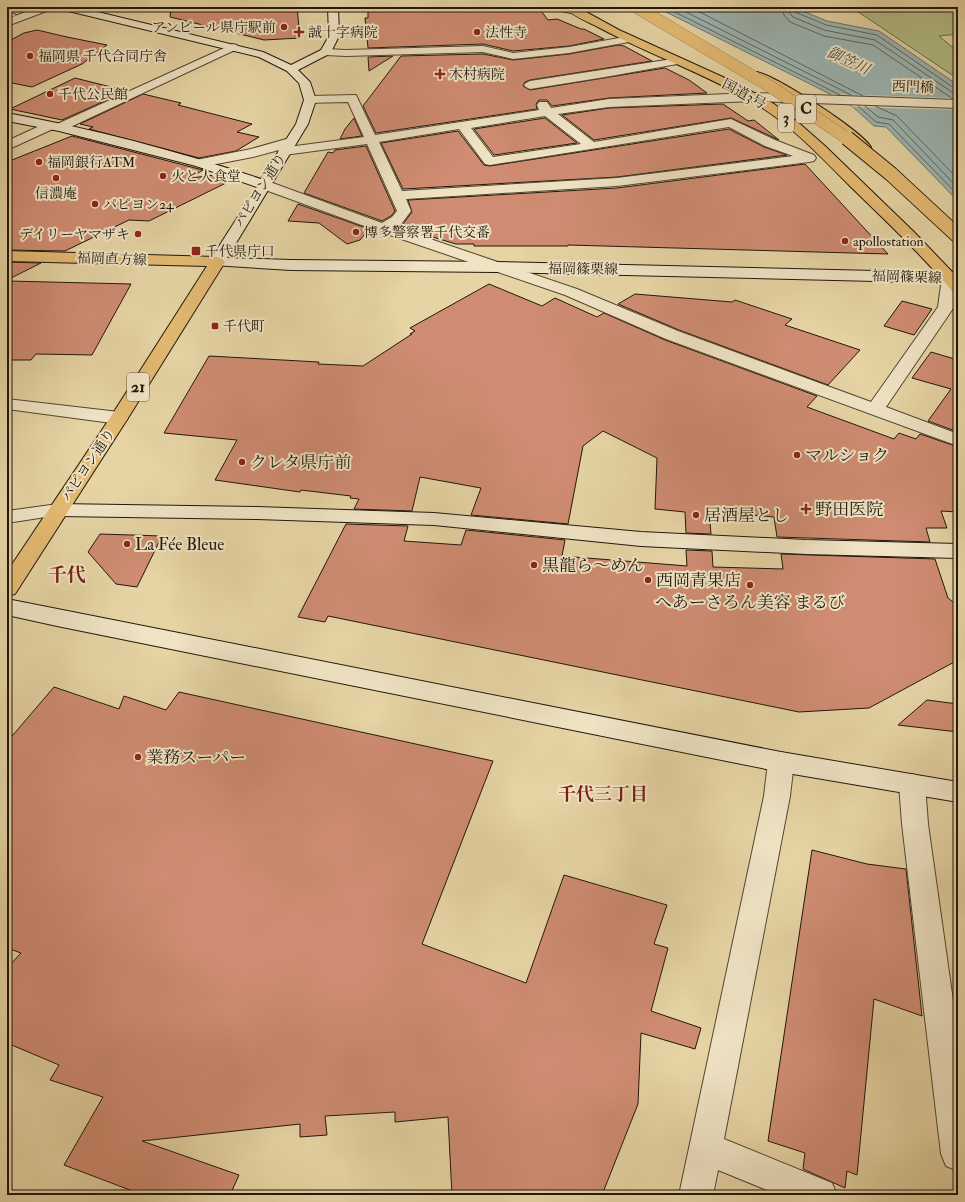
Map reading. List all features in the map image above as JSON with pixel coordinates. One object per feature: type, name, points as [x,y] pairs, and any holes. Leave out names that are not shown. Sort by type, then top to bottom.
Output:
[{"type":"main road","name":"国道3号","points":[[629,7],[780,86],[852,135],[910,186],[958,240]]},
{"type":"main road","name":"C","points":[[637,7],[800,103],[886,167],[958,233]]},
{"type":"main road","name":"C","points":[[637,7],[767,84],[833,129],[882,167],[958,236]]},
{"type":"main road","points":[[590,8],[657,44],[677,60]]},
{"type":"main road","name":"国道3号","points":[[573,9],[630,39],[753,97],[786,118],[927,252],[955,282]]},
{"type":"main road","points":[[685,48],[727,68],[780,86]]},
{"type":"main road","name":"福岡直方線","points":[[7,256],[217,262]]},
{"type":"main road","name":"パピヨン通り","points":[[7,589],[119,418],[217,262]]},
{"type":"street","points":[[7,23],[48,7]]},
{"type":"street","points":[[64,7],[263,55],[290,69],[304,82],[310,100],[352,98],[404,212],[397,220],[383,228]]},
{"type":"street","points":[[325,52],[334,36],[333,7]]},
{"type":"street","points":[[554,7],[573,9]]},
{"type":"street","points":[[290,69],[325,52],[346,53],[483,49],[513,56],[569,50],[630,39]]},
{"type":"street","points":[[7,146],[55,127],[233,47]]},
{"type":"street","points":[[569,50],[581,58]]},
{"type":"street","points":[[513,56],[547,112],[592,146]]},
{"type":"street","points":[[530,85],[605,74],[677,60]]},
{"type":"street","points":[[593,66],[618,83]]},
{"type":"street","points":[[630,92],[642,101]]},
{"type":"street","name":"西門橋","points":[[201,163],[287,147],[372,139],[608,103],[711,100],[753,97],[958,104]]},
{"type":"street","points":[[728,98],[718,103],[731,123],[770,143],[809,158]]},
{"type":"street","name":"パピヨン通り","points":[[217,262],[302,124],[310,100]]},
{"type":"street","points":[[7,116],[201,163],[383,228],[570,292],[679,337],[958,440]]},
{"type":"street","points":[[462,125],[490,161],[731,123]]},
{"type":"street","points":[[397,196],[454,191],[517,189],[618,182],[827,156]]},
{"type":"street","name":"福岡篠栗線","points":[[217,262],[291,265],[497,267],[955,282]]},
{"type":"street","points":[[875,410],[946,308],[955,282]]},
{"type":"street","points":[[7,404],[119,418]]},
{"type":"street","points":[[7,517],[58,510],[258,513],[434,519],[642,539],[806,547],[958,551]]},
{"type":"street","points":[[7,606],[57,618],[781,762],[958,792]]},
{"type":"street","points":[[696,1195],[777,796],[781,762]]},
{"type":"street","points":[[912,784],[915,824],[958,1154]]},
{"type":"street","points":[[705,1148],[820,1195]]},
{"type":"lane","points":[[7,13],[13,15],[7,17]]},
{"type":"green space","points":[[851,7],[958,7],[958,34],[939,36],[958,52],[958,79]]},
{"type":"water","name":"御笠川","points":[[656,7],[793,7],[827,21],[879,31],[958,85],[958,201],[886,127],[874,126],[853,107],[830,94]]},
{"type":"pier","points":[[830,94],[958,98],[958,110],[853,107]]},
{"type":"building","points":[[171,7],[297,7],[300,38],[264,40],[170,17]]},
{"type":"building","name":"法性寺","points":[[368,7],[538,7],[548,20],[557,19],[584,29],[604,39],[569,46],[513,51],[483,44],[368,48],[365,18],[368,18]]},
{"type":"building","points":[[37,30],[107,45],[82,64],[32,87],[7,82],[7,42],[24,33]]},
{"type":"building","points":[[618,45],[624,46],[652,61],[530,80],[525,82],[523,86],[530,90],[665,68],[689,80],[707,93],[609,98],[552,106],[547,100],[539,100],[536,104],[537,109],[376,133],[363,106],[401,56],[483,54],[513,60],[569,54]]},
{"type":"building","points":[[393,56],[369,71],[368,57]]},
{"type":"building","points":[[75,78],[127,91],[62,120],[10,109]]},
{"type":"building","points":[[143,94],[181,103],[178,105],[252,124],[237,132],[259,137],[236,151],[199,158],[89,129],[93,127],[80,124]]},
{"type":"building","points":[[723,104],[748,121],[754,120],[779,140],[731,118],[594,140],[562,115],[609,108]]},
{"type":"building","points":[[354,118],[362,136],[340,139],[345,129]]},
{"type":"building","points":[[545,118],[577,143],[494,155],[474,129]]},
{"type":"building","points":[[729,129],[764,147],[787,155],[617,177],[403,189],[381,143],[458,131],[484,165],[490,166]]},
{"type":"building","name":"パピヨン24","points":[[72,136],[203,170],[190,178],[216,175],[232,180],[149,221],[129,220],[65,251],[7,250],[7,162]]},
{"type":"building","points":[[366,146],[395,211],[391,216],[382,221],[304,193],[328,152],[333,153],[335,150]]},
{"type":"building","points":[[805,164],[888,254],[568,245],[474,246],[474,244],[456,244],[399,227],[412,212],[408,200],[617,188]]},
{"type":"building","points":[[298,204],[369,229],[360,240],[347,244],[319,223],[288,221]]},
{"type":"building","points":[[7,262],[41,263],[7,280]]},
{"type":"building","points":[[7,281],[131,284],[92,355],[36,354],[31,360],[7,360]]},
{"type":"building","points":[[489,284],[542,306],[555,298],[597,317],[604,313],[665,340],[817,396],[807,407],[894,439],[899,433],[916,439],[920,434],[958,447],[958,512],[941,511],[947,528],[926,528],[930,542],[777,537],[774,517],[709,511],[711,534],[686,533],[685,512],[655,509],[657,458],[603,431],[583,446],[568,524],[471,515],[481,488],[420,477],[412,511],[354,509],[359,499],[350,498],[351,496],[301,490],[300,492],[215,480],[237,440],[164,433],[209,356],[363,366],[412,334],[410,334],[415,331],[410,328]]},
{"type":"building","points":[[635,294],[732,302],[735,300],[792,319],[785,325],[860,350],[828,385],[679,330],[618,304]]},
{"type":"building","points":[[902,301],[932,309],[914,335],[884,326]]},
{"type":"building","points":[[931,352],[958,360],[958,432],[928,421],[951,389],[912,378]]},
{"type":"building","points":[[346,524],[408,526],[404,541],[461,545],[466,530],[565,540],[562,556],[687,566],[686,550],[712,551],[713,567],[783,569],[781,554],[935,559],[948,598],[958,606],[958,660],[869,708],[799,712],[328,616],[325,622],[298,617]]},
{"type":"building","points":[[100,534],[162,536],[137,587],[116,584],[88,552]]},
{"type":"building","points":[[54,687],[119,709],[124,696],[166,710],[179,692],[493,761],[422,944],[526,983],[564,875],[667,905],[654,944],[668,948],[651,1011],[701,1028],[695,1049],[641,1033],[638,1104],[602,1195],[452,1195],[448,1117],[395,1122],[395,1112],[325,1116],[327,1135],[300,1137],[300,1124],[142,1141],[239,1175],[230,1195],[143,1195],[64,1165],[103,1097],[50,1080],[59,1065],[7,1043],[7,968],[21,953],[7,948],[7,742]]},
{"type":"building","points":[[927,700],[958,704],[958,732],[898,725]]},
{"type":"building","points":[[812,850],[867,864],[906,869],[922,1016],[874,999],[857,1175],[847,1171],[845,1188],[803,1169],[805,1153],[768,1141]]},
{"type":"place","name":"アンピール県庁駅前","points":[[284,27]]},
{"type":"place","name":"誠十字病院","points":[[299,32]]},
{"type":"place","name":"法性寺","points":[[477,32]]},
{"type":"place","name":"福岡県 千代合同庁舎","points":[[30,56]]},
{"type":"place","name":"木村病院","points":[[440,74]]},
{"type":"place","name":"千代公民館","points":[[50,94]]},
{"type":"place","name":"福岡銀行ATM","points":[[39,162]]},
{"type":"place","name":"火と人食堂","points":[[163,176]]},
{"type":"place","name":"信濃庵","points":[[56,178]]},
{"type":"place","name":"パピヨン24","points":[[95,204]]},
{"type":"place","name":"博多警察署千代交番","points":[[356,232]]},
{"type":"place","name":"デイリーヤマザキ","points":[[138,234]]},
{"type":"place","name":"apollostation","points":[[845,241]]},
{"type":"place","name":"千代県庁口","points":[[196,251]]},
{"type":"place","name":"千代町","points":[[215,326]]},
{"type":"place","name":"マルショク","points":[[797,455]]},
{"type":"place","name":"クレタ県庁前","points":[[242,462]]},
{"type":"place","name":"野田医院","points":[[806,509]]},
{"type":"place","name":"居酒屋とし","points":[[696,515]]},
{"type":"place","name":"La Fée Bleue","points":[[127,544]]},
{"type":"place","name":"黒龍ら〜めん","points":[[534,565]]},
{"type":"place","name":"西岡青果店","points":[[648,580]]},
{"type":"place","name":"へあーさろん美容 まるび","points":[[750,585]]},
{"type":"place","name":"業務スーパー","points":[[138,757]]},
{"type":"district","name":"千代","points":[[67,575]]},
{"type":"district","name":"千代三丁目","points":[[603,794]]}]
